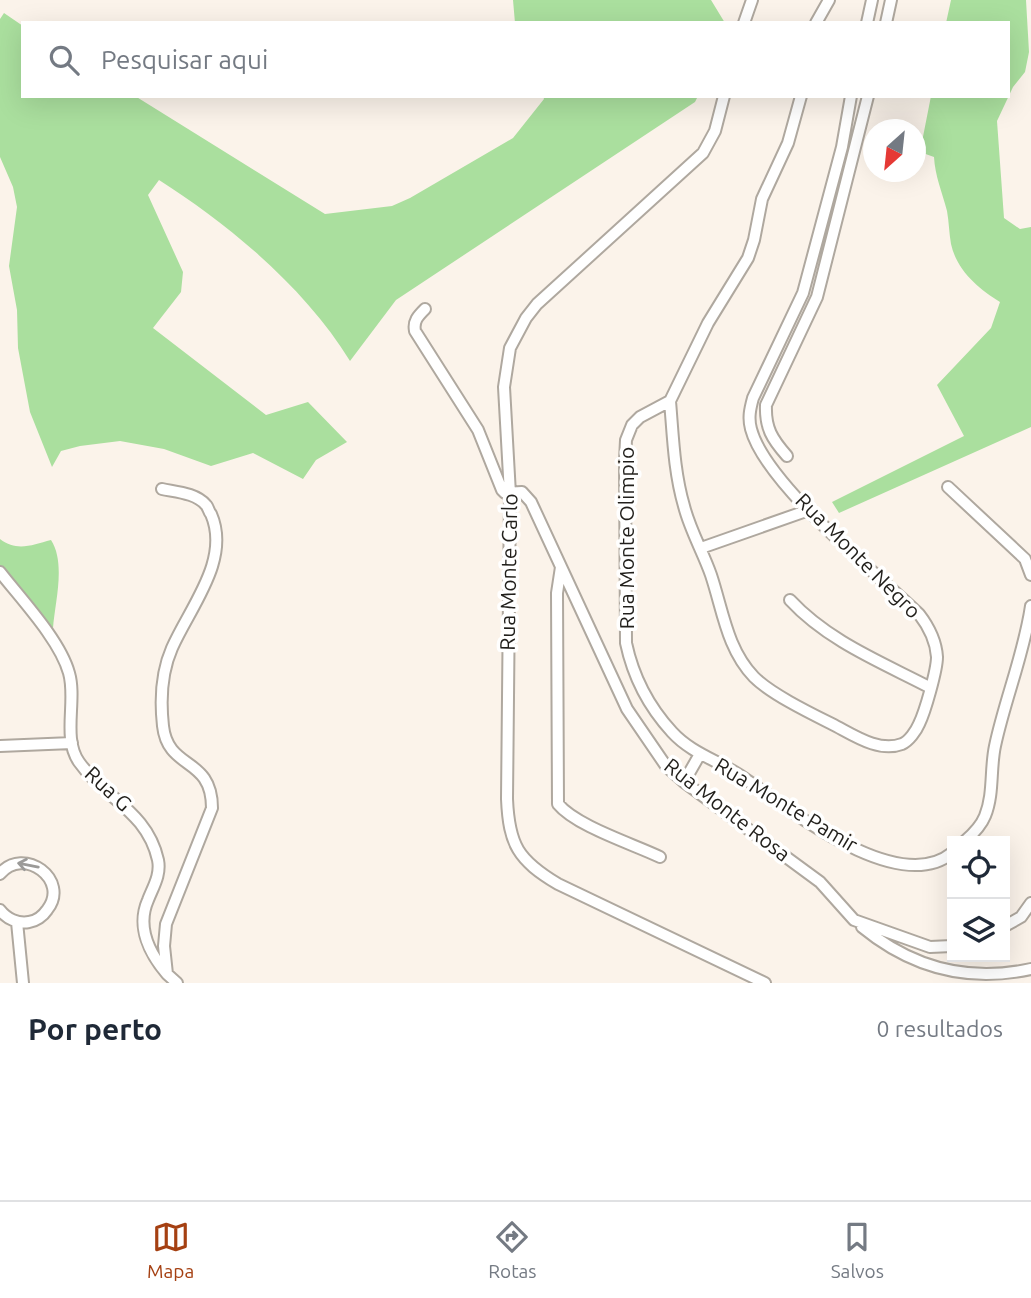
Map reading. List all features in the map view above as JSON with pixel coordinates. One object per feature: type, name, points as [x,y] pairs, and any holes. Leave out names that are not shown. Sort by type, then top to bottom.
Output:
[{"type":"street","points":[[745,21],[752,0]]},
{"type":"street","points":[[817,21],[829,0]]},
{"type":"street","points":[[867,21],[872,0]]},
{"type":"street","points":[[886,21],[891,0]]},
{"type":"street","name":"Rua Monte Carlo","points":[[723,98],[715,131],[703,153],[537,304],[516,334],[510,348],[505,387],[510,494],[508,828],[515,845],[531,866],[558,884],[765,983]]},
{"type":"street","points":[[670,401],[708,323],[748,258],[762,199],[788,143],[800,98]]},
{"type":"street","name":"Rua Monte Negro","points":[[670,401],[680,492],[732,644],[764,686],[861,739],[878,745],[902,744],[914,734],[919,724],[937,658],[931,630],[919,614],[809,510],[766,461],[755,443],[748,413],[803,293],[842,147],[851,98]]},
{"type":"street","points":[[787,456],[771,438],[766,423],[766,405],[817,297],[868,98]]},
{"type":"street","points":[[425,309],[416,320],[415,331],[478,430],[502,490],[505,494],[510,494]]},
{"type":"street","name":"Rua Monte Olimpio","points":[[670,401],[640,417],[632,425],[626,440],[626,643],[631,664],[658,715],[685,745],[700,754]]},
{"type":"street","points":[[948,487],[1025,559],[1031,575]]},
{"type":"street","points":[[162,489],[191,495],[207,505],[215,525],[218,544],[212,568],[172,649],[161,691],[166,743],[174,754],[207,779],[212,797],[212,808],[166,924],[164,946],[167,974]]},
{"type":"street","name":"Rua Monte Rosa","points":[[510,494],[522,492],[528,497],[627,709],[657,755],[684,782],[820,882],[854,920],[929,947],[947,946]]},
{"type":"street","points":[[701,548],[809,510]]},
{"type":"street","points":[[561,567],[557,593],[558,804],[580,822],[660,857]]},
{"type":"street","name":"Rua G","points":[[0,572],[65,661],[72,684],[72,743],[78,761],[95,782],[134,813],[151,838],[159,867],[158,877],[146,904],[144,925],[147,942],[153,957],[177,983]]},
{"type":"street","points":[[790,600],[808,619],[827,633],[929,687]]},
{"type":"street","points":[[970,836],[985,816],[1001,716],[1027,636],[1031,606]]},
{"type":"street","points":[[0,746],[72,743]]},
{"type":"street","points":[[684,782],[700,754]]},
{"type":"street","name":"Rua Monte Pamir","points":[[700,754],[744,778],[800,818],[873,857],[921,865],[947,855]]},
{"type":"street","points":[[0,874],[16,863],[30,863],[42,869],[51,879],[54,892],[51,905],[43,916],[31,922],[17,922],[0,910]]},
{"type":"street","points":[[1010,923],[1021,917],[1031,904]]},
{"type":"street","points":[[854,920],[880,941],[918,964],[934,970],[994,977],[1031,969]]},
{"type":"street","points":[[17,922],[23,983]]},
{"type":"green space","points":[[513,0],[711,0],[724,21],[515,21]]},
{"type":"green space","points":[[951,0],[1026,0],[1029,52],[1025,72],[1010,93],[1010,21],[946,21]]},
{"type":"green space","points":[[4,13],[21,25],[21,98],[138,98],[325,214],[392,206],[410,198],[513,138],[544,98],[697,98],[695,102],[396,300],[350,361],[312,309],[265,260],[213,217],[159,180],[148,195],[183,272],[181,292],[153,328],[266,415],[308,402],[347,442],[316,460],[303,479],[253,453],[211,466],[164,449],[120,441],[61,451],[52,467],[30,412],[18,348],[17,310],[9,266],[17,207],[13,187],[0,157],[0,19]]},
{"type":"green space","points":[[931,98],[1008,98],[997,121],[1004,218],[1020,229],[1031,227],[1031,427],[839,513],[832,502],[964,436],[937,385],[991,328],[1000,302],[977,285],[958,263],[951,244],[947,211],[934,157],[926,154],[926,121]]},
{"type":"green space","points":[[0,539],[19,546],[51,540],[59,571],[53,628],[0,566]]}]
